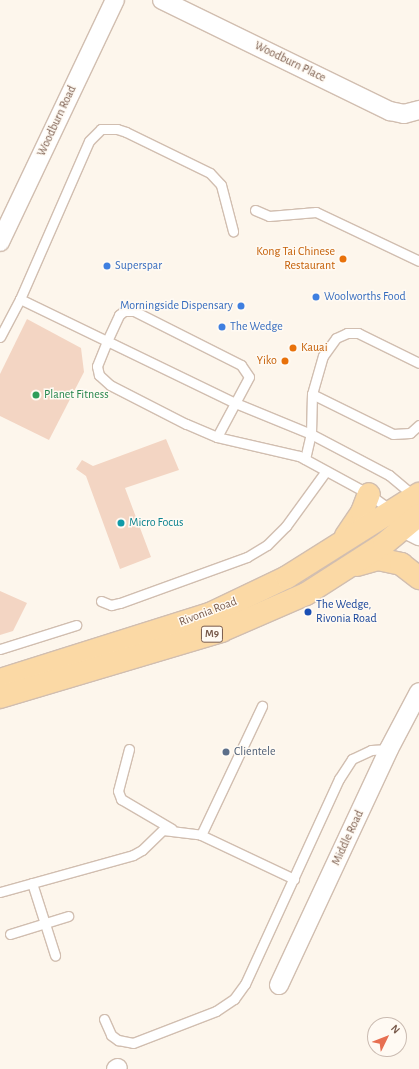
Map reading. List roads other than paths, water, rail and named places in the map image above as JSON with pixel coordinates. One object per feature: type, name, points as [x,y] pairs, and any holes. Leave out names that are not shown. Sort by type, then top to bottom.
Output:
[{"type":"main road","points":[[340,545],[362,512],[369,494]]},
{"type":"main road","name":"Rivonia Road","points":[[0,680],[212,613],[287,577],[392,511],[416,512]]},
{"type":"main road","name":"Rivonia Road","points":[[0,697],[222,631],[306,594],[345,568],[416,512]]},
{"type":"main road","points":[[345,568],[378,559],[401,564],[419,578]]},
{"type":"street","name":"Woodburn Road","points":[[0,242],[115,0]]},
{"type":"street","name":"Woodburn Place","points":[[162,0],[390,111],[404,114],[419,110]]},
{"type":"street","name":"Middle Road","points":[[279,985],[389,749],[419,692]]},
{"type":"lane","points":[[0,337],[20,299],[89,141],[101,129],[117,129],[126,132],[210,173],[221,185],[233,231]]},
{"type":"lane","points":[[255,210],[269,216],[316,212],[419,261]]},
{"type":"lane","points":[[20,299],[233,402],[311,434],[389,475],[416,512]]},
{"type":"lane","points":[[217,437],[233,402],[248,377],[244,368],[138,312],[127,310],[121,313],[107,341],[97,366],[98,374],[103,380],[186,424],[217,437],[305,459],[369,494],[392,511]]},
{"type":"lane","points":[[305,459],[311,434],[312,394],[324,356],[336,338],[347,333],[358,333],[419,363]]},
{"type":"lane","points":[[312,394],[393,434],[410,433],[419,425]]},
{"type":"lane","points":[[101,601],[111,605],[120,603],[247,557],[267,545],[286,526],[326,471]]},
{"type":"lane","points":[[0,649],[76,625]]},
{"type":"lane","points":[[201,835],[262,706]]},
{"type":"lane","points":[[129,749],[118,791],[121,799],[173,830]]},
{"type":"lane","points":[[104,1019],[111,1035],[118,1040],[133,1043],[216,1011],[234,999],[245,984],[339,779],[352,759],[371,750],[389,749]]},
{"type":"lane","points":[[0,892],[132,855],[142,850],[163,830],[173,830],[201,835],[294,879]]},
{"type":"lane","points":[[32,883],[55,955]]},
{"type":"lane","points":[[10,934],[68,916]]},
{"type":"place","name":"Kong Tai Chinese Restaurant","points":[[343,259]]},
{"type":"place","name":"Superspar","points":[[107,266]]},
{"type":"place","name":"Woolworths Food","points":[[316,297]]},
{"type":"place","name":"Morningside Dispensary","points":[[241,306]]},
{"type":"place","name":"The Wedge","points":[[222,327]]},
{"type":"place","name":"Kauai","points":[[293,348]]},
{"type":"place","name":"Yiko","points":[[285,361]]},
{"type":"place","name":"Planet Fitness","points":[[36,395]]},
{"type":"place","name":"Micro Focus","points":[[121,523]]},
{"type":"place","name":"The Wedge, Rivonia Road","points":[[308,612]]},
{"type":"place","name":"Clientele","points":[[226,752]]}]
